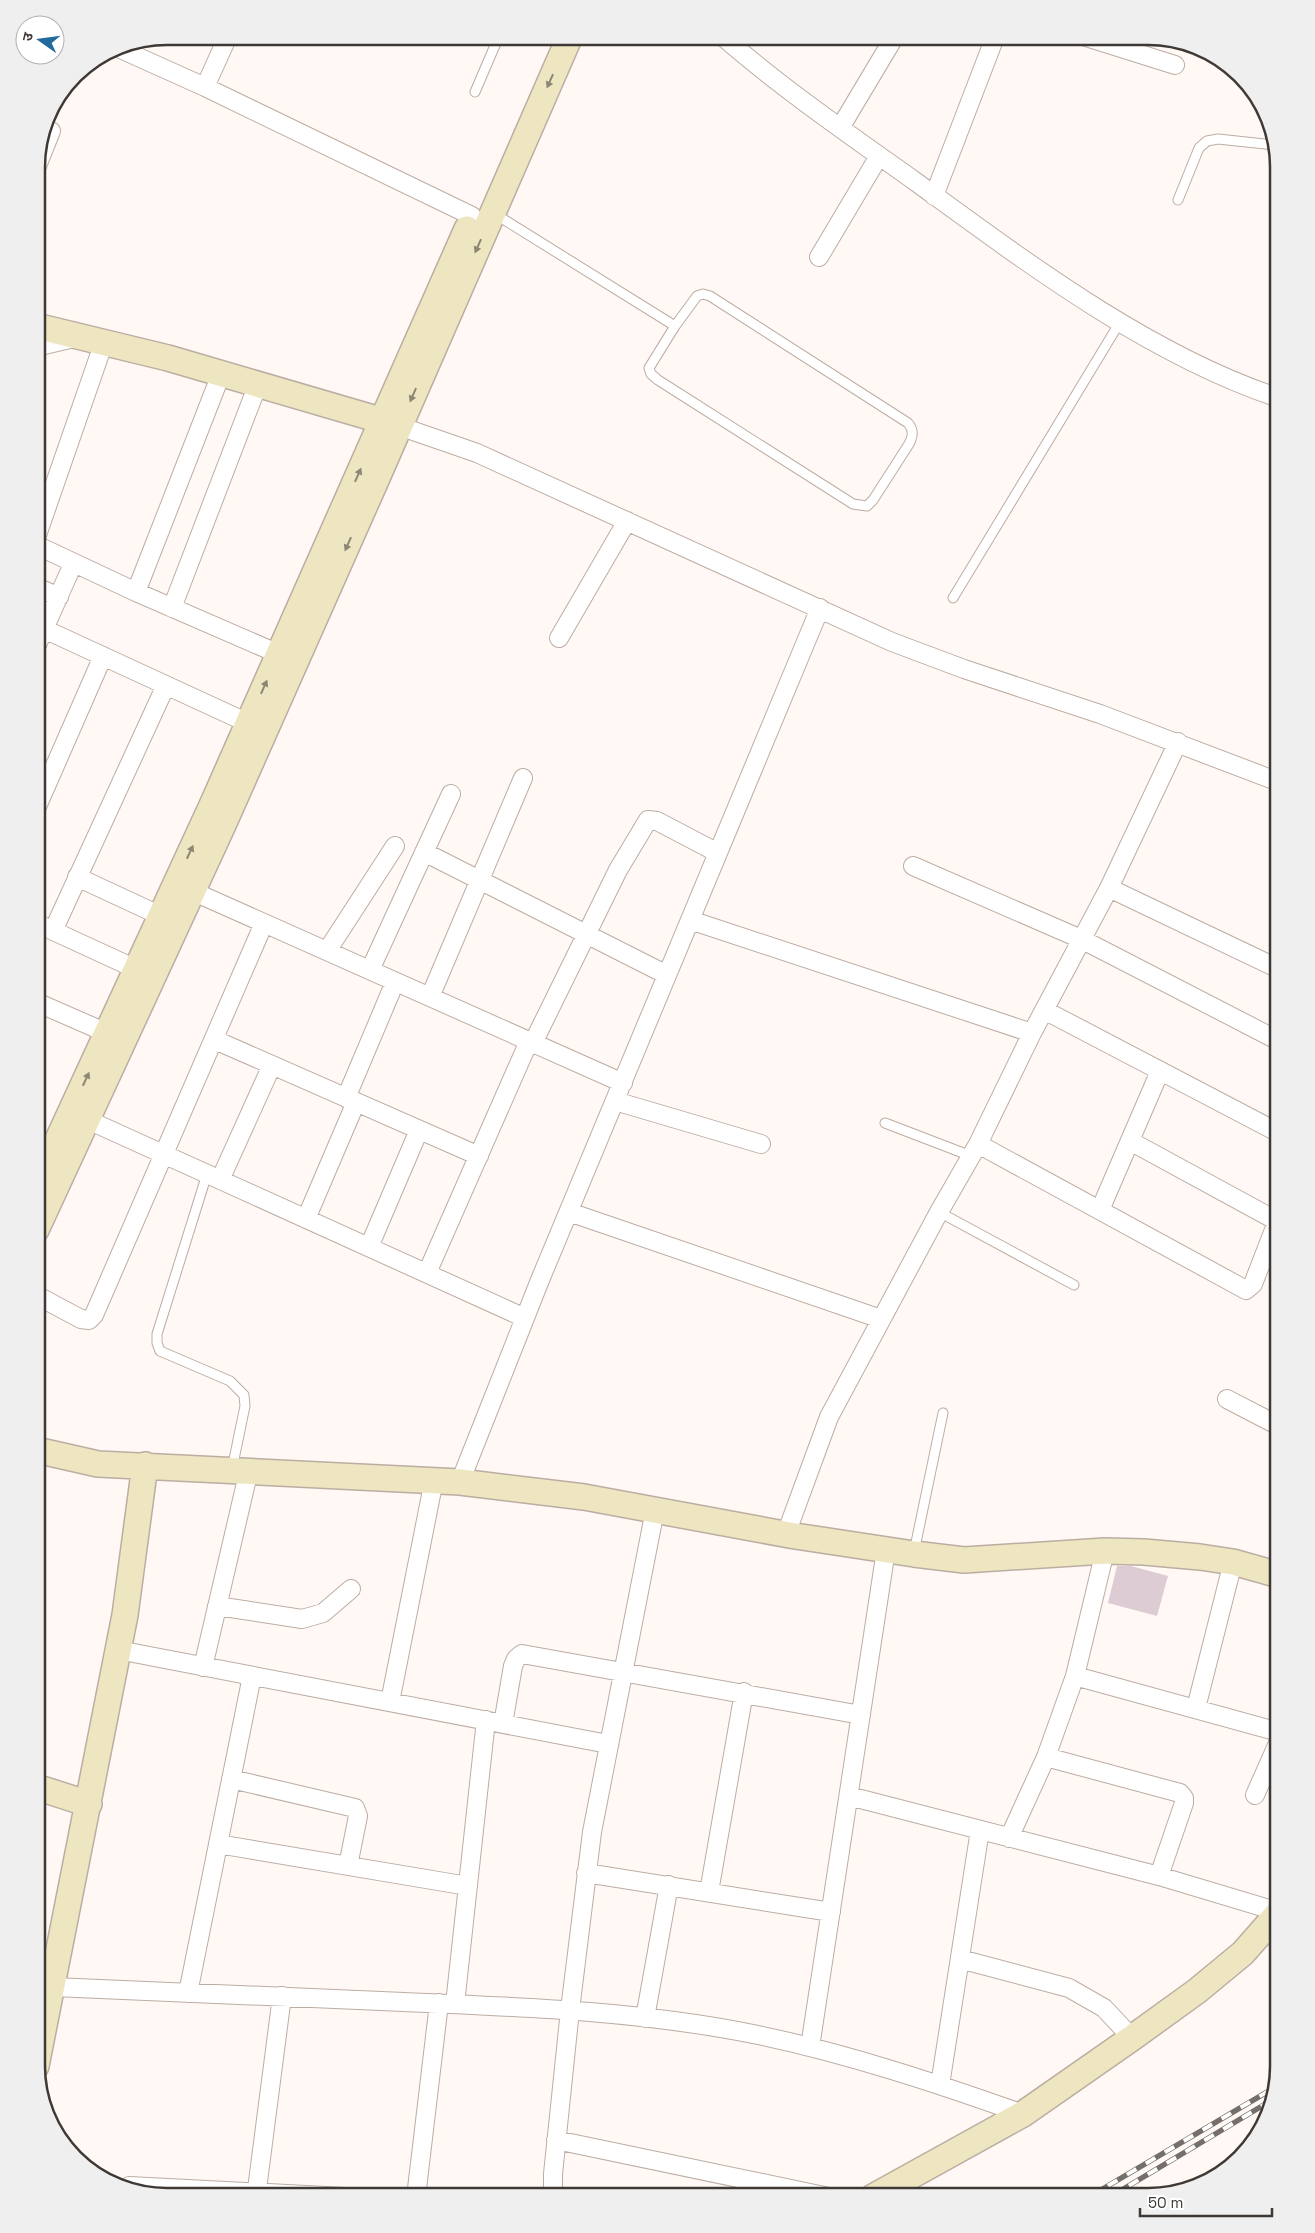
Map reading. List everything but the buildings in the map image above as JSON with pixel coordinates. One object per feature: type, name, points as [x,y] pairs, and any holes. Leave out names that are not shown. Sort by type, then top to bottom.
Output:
[{"type":"street","points":[[205,87],[224,45]]},
{"type":"street","points":[[482,215],[548,45]]},
{"type":"street","points":[[45,1151],[79,1116],[287,658],[482,215],[566,45]]},
{"type":"street","points":[[732,45],[761,70],[996,241],[1120,322],[1173,353],[1270,394]]},
{"type":"street","points":[[840,128],[890,45]]},
{"type":"street","points":[[934,196],[992,45]]},
{"type":"street","points":[[1114,45],[1175,65]]},
{"type":"street","points":[[127,52],[482,215]]},
{"type":"street","points":[[819,258],[879,156]]},
{"type":"street","points":[[45,328],[258,384],[390,423],[477,454],[892,642],[1178,742],[1270,778]]},
{"type":"street","points":[[45,347],[92,340]]},
{"type":"street","points":[[45,506],[92,340]]},
{"type":"street","points":[[136,592],[222,374]]},
{"type":"street","points":[[172,608],[258,384]]},
{"type":"street","points":[[559,638],[627,521]]},
{"type":"street","points":[[45,550],[73,564],[287,658]]},
{"type":"street","points":[[45,627],[73,564]]},
{"type":"street","points":[[45,591],[58,597]]},
{"type":"street","points":[[460,1482],[525,1318],[820,608]]},
{"type":"street","points":[[45,629],[248,723]]},
{"type":"street","points":[[45,788],[103,656]]},
{"type":"street","points":[[45,1206],[79,1116],[107,1033],[161,916],[184,887],[248,723],[287,658]]},
{"type":"street","points":[[53,931],[166,685]]},
{"type":"street","points":[[786,1534],[830,1417],[881,1319],[974,1150],[1032,1032],[1109,888],[1178,742]]},
{"type":"street","points":[[430,997],[523,778]]},
{"type":"street","points":[[370,970],[451,794]]},
{"type":"street","points":[[427,1273],[531,1042],[618,870],[648,820],[657,821],[718,853]]},
{"type":"street","points":[[327,951],[396,846]]},
{"type":"street","points":[[424,852],[668,975]]},
{"type":"street","points":[[914,866],[1082,939],[1270,1036]]},
{"type":"street","points":[[77,877],[161,916]]},
{"type":"street","points":[[184,887],[623,1083]]},
{"type":"street","points":[[1109,888],[1270,965]]},
{"type":"street","points":[[690,920],[1032,1032]]},
{"type":"street","points":[[45,1300],[81,1319],[91,1318],[215,1040],[264,923]]},
{"type":"street","points":[[45,928],[136,969]]},
{"type":"street","points":[[306,1219],[395,982]]},
{"type":"street","points":[[45,1006],[107,1033]]},
{"type":"street","points":[[1044,1010],[1270,1129]]},
{"type":"street","points":[[215,1040],[479,1156]]},
{"type":"street","points":[[214,1177],[272,1065]]},
{"type":"street","points":[[1100,1210],[1160,1071]]},
{"type":"street","points":[[615,1101],[761,1144]]},
{"type":"street","points":[[79,1116],[525,1318]]},
{"type":"street","points":[[369,1247],[419,1130]]},
{"type":"street","points":[[1130,1141],[1270,1215]]},
{"type":"street","points":[[974,1150],[1100,1210],[1246,1290],[1253,1284],[1270,1255]]},
{"type":"street","points":[[569,1212],[881,1319]]},
{"type":"street","points":[[1227,1399],[1270,1421]]},
{"type":"street","points":[[45,1452],[98,1464],[434,1480],[584,1496],[786,1534],[964,1560],[1105,1552],[1177,1554],[1233,1562],[1270,1572]]},
{"type":"street","points":[[45,2026],[118,1650],[145,1466]]},
{"type":"street","points":[[203,1667],[217,1606],[241,1470]]},
{"type":"street","points":[[390,1702],[434,1480]]},
{"type":"street","points":[[553,2188],[556,2140],[586,1873],[608,1744],[656,1510]]},
{"type":"street","points":[[810,2047],[886,1550]]},
{"type":"street","points":[[1009,1838],[1046,1757],[1074,1676],[1105,1552]]},
{"type":"street","points":[[1196,1708],[1233,1562]]},
{"type":"street","points":[[217,1606],[302,1619],[323,1612],[351,1589]]},
{"type":"street","points":[[118,1650],[608,1744]]},
{"type":"street","points":[[417,2188],[495,1722],[516,1659],[522,1654],[744,1692],[861,1715]]},
{"type":"street","points":[[188,1993],[252,1676]]},
{"type":"street","points":[[1074,1676],[1270,1729]]},
{"type":"street","points":[[709,1892],[744,1692]]},
{"type":"street","points":[[1046,1757],[1180,1793],[1184,1798],[1184,1803],[1159,1876]]},
{"type":"street","points":[[1254,1795],[1270,1760]]},
{"type":"street","points":[[231,1779],[355,1808],[358,1816],[348,1866]]},
{"type":"street","points":[[45,1790],[88,1804]]},
{"type":"street","points":[[848,1796],[1159,1876],[1270,1909]]},
{"type":"street","points":[[940,2084],[980,1830]]},
{"type":"street","points":[[218,1844],[468,1886]]},
{"type":"street","points":[[586,1873],[831,1912]]},
{"type":"street","points":[[645,2018],[669,1885]]},
{"type":"street","points":[[889,2188],[1023,2114],[1132,2038],[1197,1991],[1243,1953],[1270,1922]]},
{"type":"street","points":[[960,1959],[1069,1988],[1104,2008],[1132,2038]]},
{"type":"street","points":[[54,1987],[447,2003],[570,2010],[645,2018],[756,2035],[810,2047],[940,2084],[1023,2114]]},
{"type":"street","points":[[257,2188],[282,1996]]},
{"type":"street","points":[[556,2140],[786,2188]]},
{"type":"lane","points":[[475,92],[495,45]]},
{"type":"lane","points":[[1178,200],[1199,148],[1207,141],[1218,139],[1268,144]]},
{"type":"lane","points":[[482,215],[674,326]]},
{"type":"lane","points":[[703,294],[710,296],[908,423],[912,428],[913,436],[873,500],[867,506],[853,504],[652,374],[649,368],[653,359],[674,326],[697,296],[703,294]]},
{"type":"lane","points":[[953,598],[1120,322]]},
{"type":"lane","points":[[885,1123],[974,1150]]},
{"type":"lane","points":[[214,1177],[157,1334],[156,1343],[160,1351],[230,1382],[244,1395],[241,1470]]},
{"type":"lane","points":[[939,1212],[1074,1285]]},
{"type":"lane","points":[[914,1554],[943,1413]]},
{"type":"railway","points":[[1104,2188],[1267,2092]]},
{"type":"railway","points":[[1125,2188],[1263,2106]]}]
